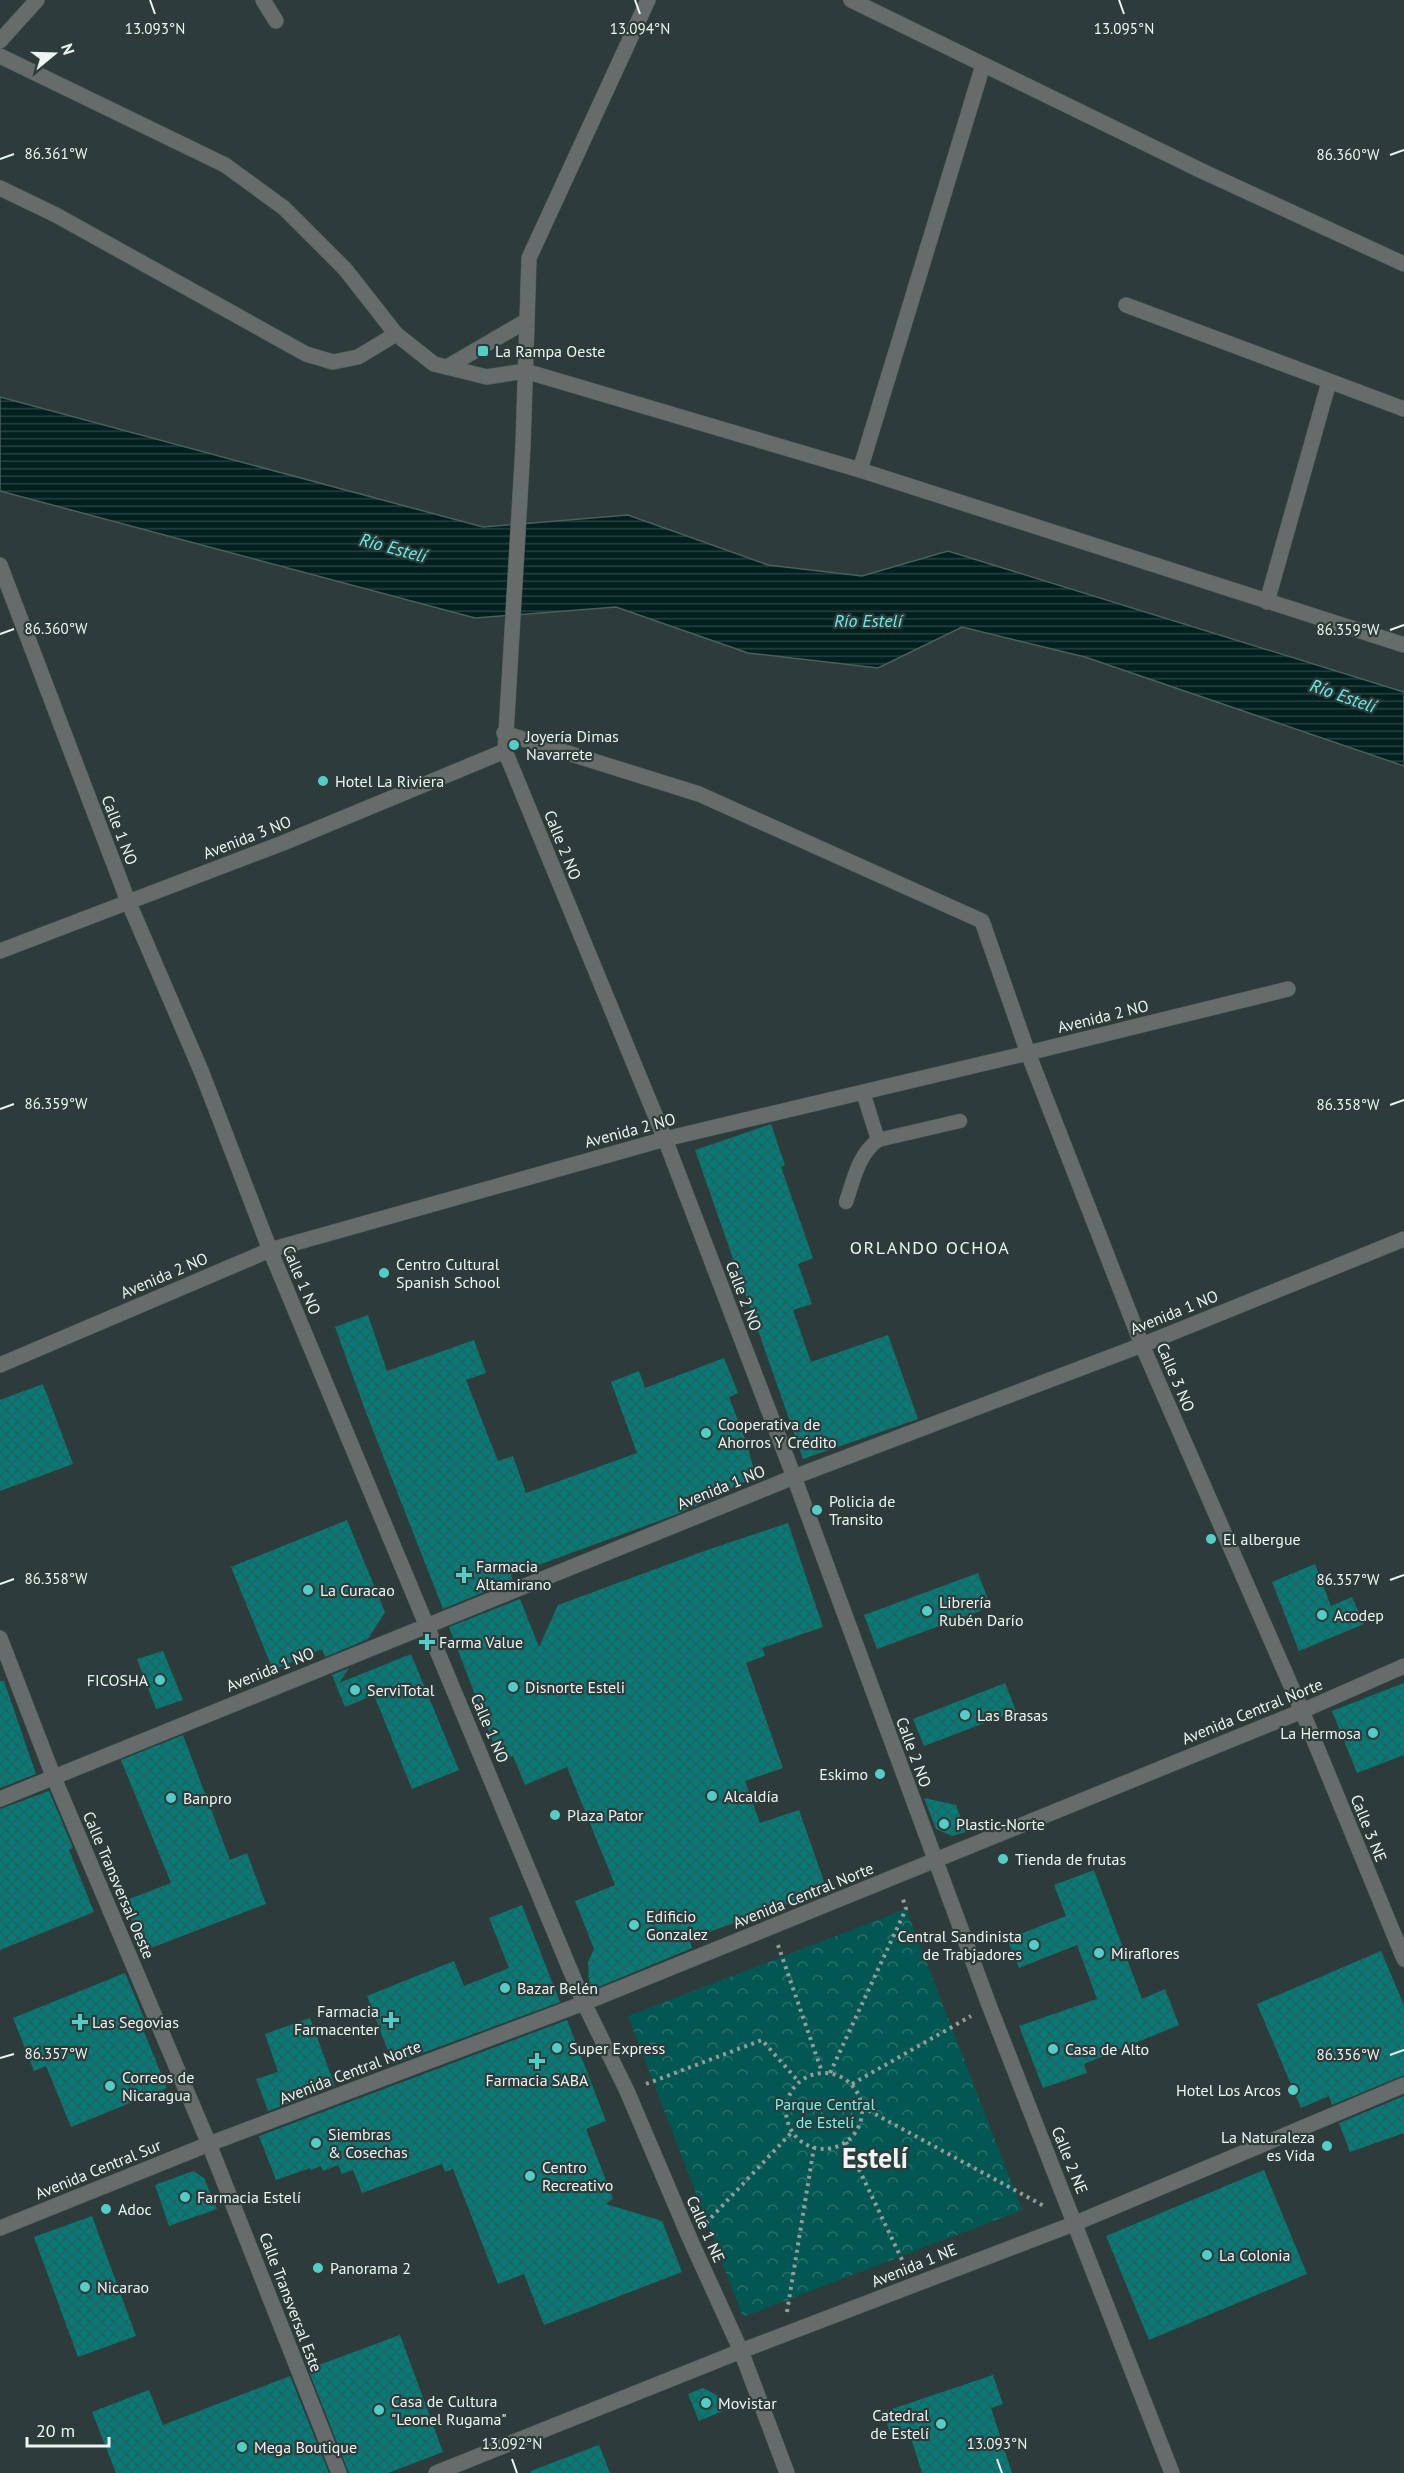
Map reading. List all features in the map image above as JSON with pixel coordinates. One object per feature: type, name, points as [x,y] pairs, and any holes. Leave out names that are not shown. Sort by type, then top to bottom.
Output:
[{"type":"street","points":[[0,41],[37,0]]},
{"type":"street","points":[[263,0],[276,21]]},
{"type":"street","name":"Calle 2 NO","points":[[648,0],[529,258],[523,446],[504,733],[505,752],[665,1139],[794,1477],[934,1860]]},
{"type":"street","points":[[851,0],[1204,172],[1404,264]]},
{"type":"street","points":[[0,56],[225,165],[284,208],[345,269],[396,334],[434,364],[487,377],[525,371],[860,470],[1404,645]]},
{"type":"street","points":[[860,470],[983,65]]},
{"type":"street","points":[[0,188],[56,215],[306,354],[333,362],[358,357],[396,334]]},
{"type":"street","points":[[1126,305],[1404,409]]},
{"type":"street","points":[[447,367],[526,321]]},
{"type":"street","points":[[1267,602],[1329,382]]},
{"type":"street","name":"Calle 1 NO","points":[[0,565],[128,902],[202,1073],[270,1250],[428,1624],[584,2003]]},
{"type":"street","name":"Calle 3 NO","points":[[504,733],[699,794],[978,919],[985,926],[1028,1053],[1142,1345],[1302,1711]]},
{"type":"street","name":"Avenida 3 NO","points":[[0,951],[283,843],[505,752]]},
{"type":"street","name":"Avenida 2 NO","points":[[0,1365],[270,1250],[665,1139],[1288,989]]},
{"type":"street","name":"Avenida 1 NO","points":[[0,1799],[794,1477],[1142,1345],[1404,1239]]},
{"type":"street","name":"Calle Transversal Oeste","points":[[0,1638],[54,1778],[209,2144]]},
{"type":"street","name":"Avenida Central Norte","points":[[209,2144],[584,2003],[1302,1711],[1404,1666]]},
{"type":"street","name":"Calle 3 NE","points":[[1302,1711],[1404,1959]]},
{"type":"street","name":"Calle 2 NE","points":[[934,1860],[1172,2473]]},
{"type":"street","name":"Calle 1 NE","points":[[584,2003],[627,2091],[741,2351],[786,2473]]},
{"type":"street","name":"Avenida 1 NE","points":[[436,2473],[741,2351],[1076,2223],[1404,2085]]},
{"type":"street","name":"Avenida Central Sur","points":[[0,2228],[209,2144]]},
{"type":"street","name":"Calle Transversal Este","points":[[209,2144],[339,2473]]},
{"type":"lane","points":[[863,1092],[878,1140]]},
{"type":"lane","points":[[846,1202],[861,1158],[878,1140],[960,1121]]},
{"type":"path","points":[[830,2073],[906,1909],[896,1877]]},
{"type":"path","points":[[772,1926],[822,2072]]},
{"type":"path","points":[[852,2084],[989,2005]]},
{"type":"path","points":[[627,2091],[762,2040],[799,2082]]},
{"type":"path","points":[[822,2072],[842,2076],[852,2084],[859,2095],[862,2107],[859,2127],[846,2142],[836,2147],[814,2147],[806,2144],[792,2132],[786,2111],[787,2100],[799,2082],[810,2075],[822,2072]]},
{"type":"path","points":[[862,2107],[1076,2223]]},
{"type":"path","points":[[690,2239],[792,2132]]},
{"type":"path","points":[[846,2142],[914,2286]]},
{"type":"path","points":[[783,2336],[814,2147]]},
{"type":"green space","name":"Parque Central de Estelí","points":[[906,1909],[1022,2210],[743,2317],[628,2016]]},
{"type":"water","name":"Río Estelí","points":[[0,397],[483,527],[628,515],[768,565],[862,576],[948,551],[1404,692],[1404,766],[1085,657],[962,627],[878,668],[748,653],[616,607],[475,618],[0,491]]},
{"type":"building","points":[[771,1124],[785,1165],[781,1167],[813,1258],[798,1264],[812,1304],[793,1310],[811,1362],[888,1335],[918,1419],[803,1459],[695,1150]]},
{"type":"building","points":[[368,1315],[387,1371],[474,1340],[486,1373],[466,1380],[498,1461],[513,1456],[526,1493],[637,1453],[611,1382],[639,1371],[645,1388],[724,1358],[738,1393],[729,1397],[753,1467],[748,1480],[675,1515],[511,1575],[513,1580],[443,1609],[335,1327]]},
{"type":"building","points":[[43,1384],[73,1464],[0,1491],[0,1400]]},
{"type":"building","name":"La Curacao","points":[[347,1520],[385,1612],[368,1639],[325,1657],[322,1649],[273,1670],[231,1567]]},
{"type":"building","points":[[788,1523],[823,1627],[762,1648],[765,1656],[746,1663],[783,1768],[745,1781],[760,1823],[799,1810],[827,1890],[689,1939],[692,1948],[596,1988],[589,1987],[588,1962],[594,1949],[575,1901],[615,1885],[567,1767],[525,1785],[513,1756],[500,1760],[449,1627],[520,1599],[539,1647],[558,1605]]},
{"type":"building","name":"Acodep","points":[[1315,1564],[1331,1606],[1352,1597],[1364,1624],[1299,1651],[1272,1582]]},
{"type":"building","name":"Librería Rubén Darío","points":[[978,1573],[991,1607],[877,1649],[864,1615]]},
{"type":"building","name":"FICOSHA","points":[[163,1651],[183,1700],[156,1709],[137,1659]]},
{"type":"building","points":[[411,1654],[459,1770],[412,1789],[374,1695],[345,1707],[332,1675],[349,1668],[339,1683]]},
{"type":"building","points":[[0,1681],[4,1681],[36,1774],[0,1788]]},
{"type":"building","name":"Las Brasas","points":[[1005,1683],[1016,1711],[924,1746],[913,1719]]},
{"type":"building","name":"La Hermosa","points":[[1404,1683],[1404,1755],[1357,1773],[1332,1711]]},
{"type":"building","points":[[183,1735],[230,1860],[247,1853],[266,1904],[143,1951],[124,1901],[171,1883],[121,1760]]},
{"type":"building","points":[[49,1791],[73,1848],[69,1850],[94,1912],[0,1950],[0,1809]]},
{"type":"building","points":[[924,1798],[956,1805],[966,1832],[952,1836],[936,1829]]},
{"type":"building","points":[[1094,1870],[1142,1999],[1165,1989],[1179,2025],[1084,2064],[1087,2073],[1043,2088],[1019,2026],[1097,1999],[1077,1945],[1019,1968],[1007,1939],[1066,1916],[1054,1885]]},
{"type":"building","points":[[522,1905],[560,2002],[393,2064],[367,1996],[454,1961],[464,1986],[509,1968],[489,1918]]},
{"type":"building","points":[[1381,1951],[1404,2005],[1404,2075],[1332,2105],[1329,2096],[1301,2108],[1257,2004]]},
{"type":"building","points":[[125,1973],[147,2025],[142,2027],[167,2088],[71,2127],[46,2066],[34,2071],[13,2018]]},
{"type":"building","points":[[310,2018],[335,2086],[268,2111],[256,2079],[278,2072],[265,2034]]},
{"type":"building","points":[[567,2020],[606,2121],[586,2129],[613,2198],[606,2204],[662,2221],[682,2272],[544,2325],[524,2274],[498,2284],[453,2169],[445,2172],[442,2164],[362,2193],[353,2170],[342,2174],[338,2165],[323,2171],[321,2166],[311,2170],[310,2168],[276,2180],[259,2136]]},
{"type":"building","points":[[1404,2096],[1404,2133],[1350,2152],[1339,2123]]},
{"type":"building","name":"La Colonia","points":[[1264,2170],[1307,2274],[1149,2340],[1106,2236]]},
{"type":"building","name":"Farmacia Estelí","points":[[193,2171],[204,2178],[217,2209],[169,2226],[155,2185]]},
{"type":"building","name":"Nicarao","points":[[92,2216],[136,2336],[78,2357],[34,2237]]},
{"type":"building","name":"Casa de Cultura \"Leonel Rugama\"","points":[[400,2335],[443,2452],[388,2473],[349,2473],[308,2369]]},
{"type":"building","name":"Catedral de Estelí","points":[[993,2375],[1003,2404],[991,2408],[1012,2473],[922,2473],[910,2435],[893,2441],[883,2412]]},
{"type":"building","points":[[290,2376],[329,2473],[116,2473],[92,2412],[149,2390],[163,2425]]},
{"type":"building","name":"Movistar","points":[[703,2388],[717,2395],[723,2411],[699,2421],[688,2394]]},
{"type":"building","points":[[599,2445],[610,2473],[531,2473],[531,2471]]},
{"type":"place","name":"La Rampa Oeste","points":[[483,351]]},
{"type":"place","name":"Joyería Dimas Navarrete","points":[[514,745]]},
{"type":"place","name":"Hotel La Riviera","points":[[323,781]]},
{"type":"place","name":"Centro Cultural Spanish School","points":[[384,1273]]},
{"type":"place","name":"Cooperativa de Ahorros Y Crédito","points":[[706,1433]]},
{"type":"place","name":"Policia de Transito","points":[[817,1510]]},
{"type":"place","name":"El albergue","points":[[1211,1539]]},
{"type":"place","name":"Farmacia Altamirano","points":[[464,1575]]},
{"type":"place","name":"La Curacao","points":[[308,1590]]},
{"type":"place","name":"Librería Rubén Darío","points":[[927,1611]]},
{"type":"place","name":"Acodep","points":[[1322,1615]]},
{"type":"place","name":"Farma Value","points":[[427,1642]]},
{"type":"place","name":"FICOSHA","points":[[160,1680]]},
{"type":"place","name":"Disnorte Esteli","points":[[513,1687]]},
{"type":"place","name":"ServiTotal","points":[[355,1690]]},
{"type":"place","name":"Las Brasas","points":[[965,1715]]},
{"type":"place","name":"La Hermosa","points":[[1373,1733]]},
{"type":"place","name":"Eskimo","points":[[880,1774]]},
{"type":"place","name":"Alcaldía","points":[[712,1796]]},
{"type":"place","name":"Banpro","points":[[171,1798]]},
{"type":"place","name":"Plaza Pator","points":[[555,1815]]},
{"type":"place","name":"Plastic-Norte","points":[[944,1824]]},
{"type":"place","name":"Tienda de frutas","points":[[1003,1859]]},
{"type":"place","name":"Edificio Gonzalez","points":[[634,1925]]},
{"type":"place","name":"Central Sandinista de Trabjadores","points":[[1034,1945]]},
{"type":"place","name":"Miraflores","points":[[1099,1953]]},
{"type":"place","name":"Bazar Belén","points":[[505,1988]]},
{"type":"place","name":"Farmacia Farmacenter","points":[[391,2020]]},
{"type":"place","name":"Las Segovias","points":[[80,2022]]},
{"type":"place","name":"Super Express","points":[[557,2048]]},
{"type":"place","name":"Casa de Alto","points":[[1053,2049]]},
{"type":"place","name":"Farmacia SABA","points":[[537,2061]]},
{"type":"place","name":"Correos de Nicaragua","points":[[110,2086]]},
{"type":"place","name":"Hotel Los Arcos","points":[[1293,2090]]},
{"type":"place","name":"Siembras & Cosechas","points":[[316,2143]]},
{"type":"place","name":"La Naturaleza es Vida","points":[[1327,2146]]},
{"type":"place","name":"Centro Recreativo","points":[[530,2176]]},
{"type":"place","name":"Farmacia Estelí","points":[[185,2197]]},
{"type":"place","name":"Adoc","points":[[106,2209]]},
{"type":"place","name":"La Colonia","points":[[1207,2255]]},
{"type":"place","name":"Panorama 2","points":[[318,2268]]},
{"type":"place","name":"Nicarao","points":[[85,2287]]},
{"type":"place","name":"Movistar","points":[[706,2403]]},
{"type":"place","name":"Casa de Cultura \"Leonel Rugama\"","points":[[379,2410]]},
{"type":"place","name":"Catedral de Estelí","points":[[941,2424]]},
{"type":"place","name":"Mega Boutique","points":[[242,2447]]},
{"type":"district","name":"ORLANDO OCHOA","points":[[930,1248]]},
{"type":"district","name":"Estelí","points":[[875,2158]]}]
